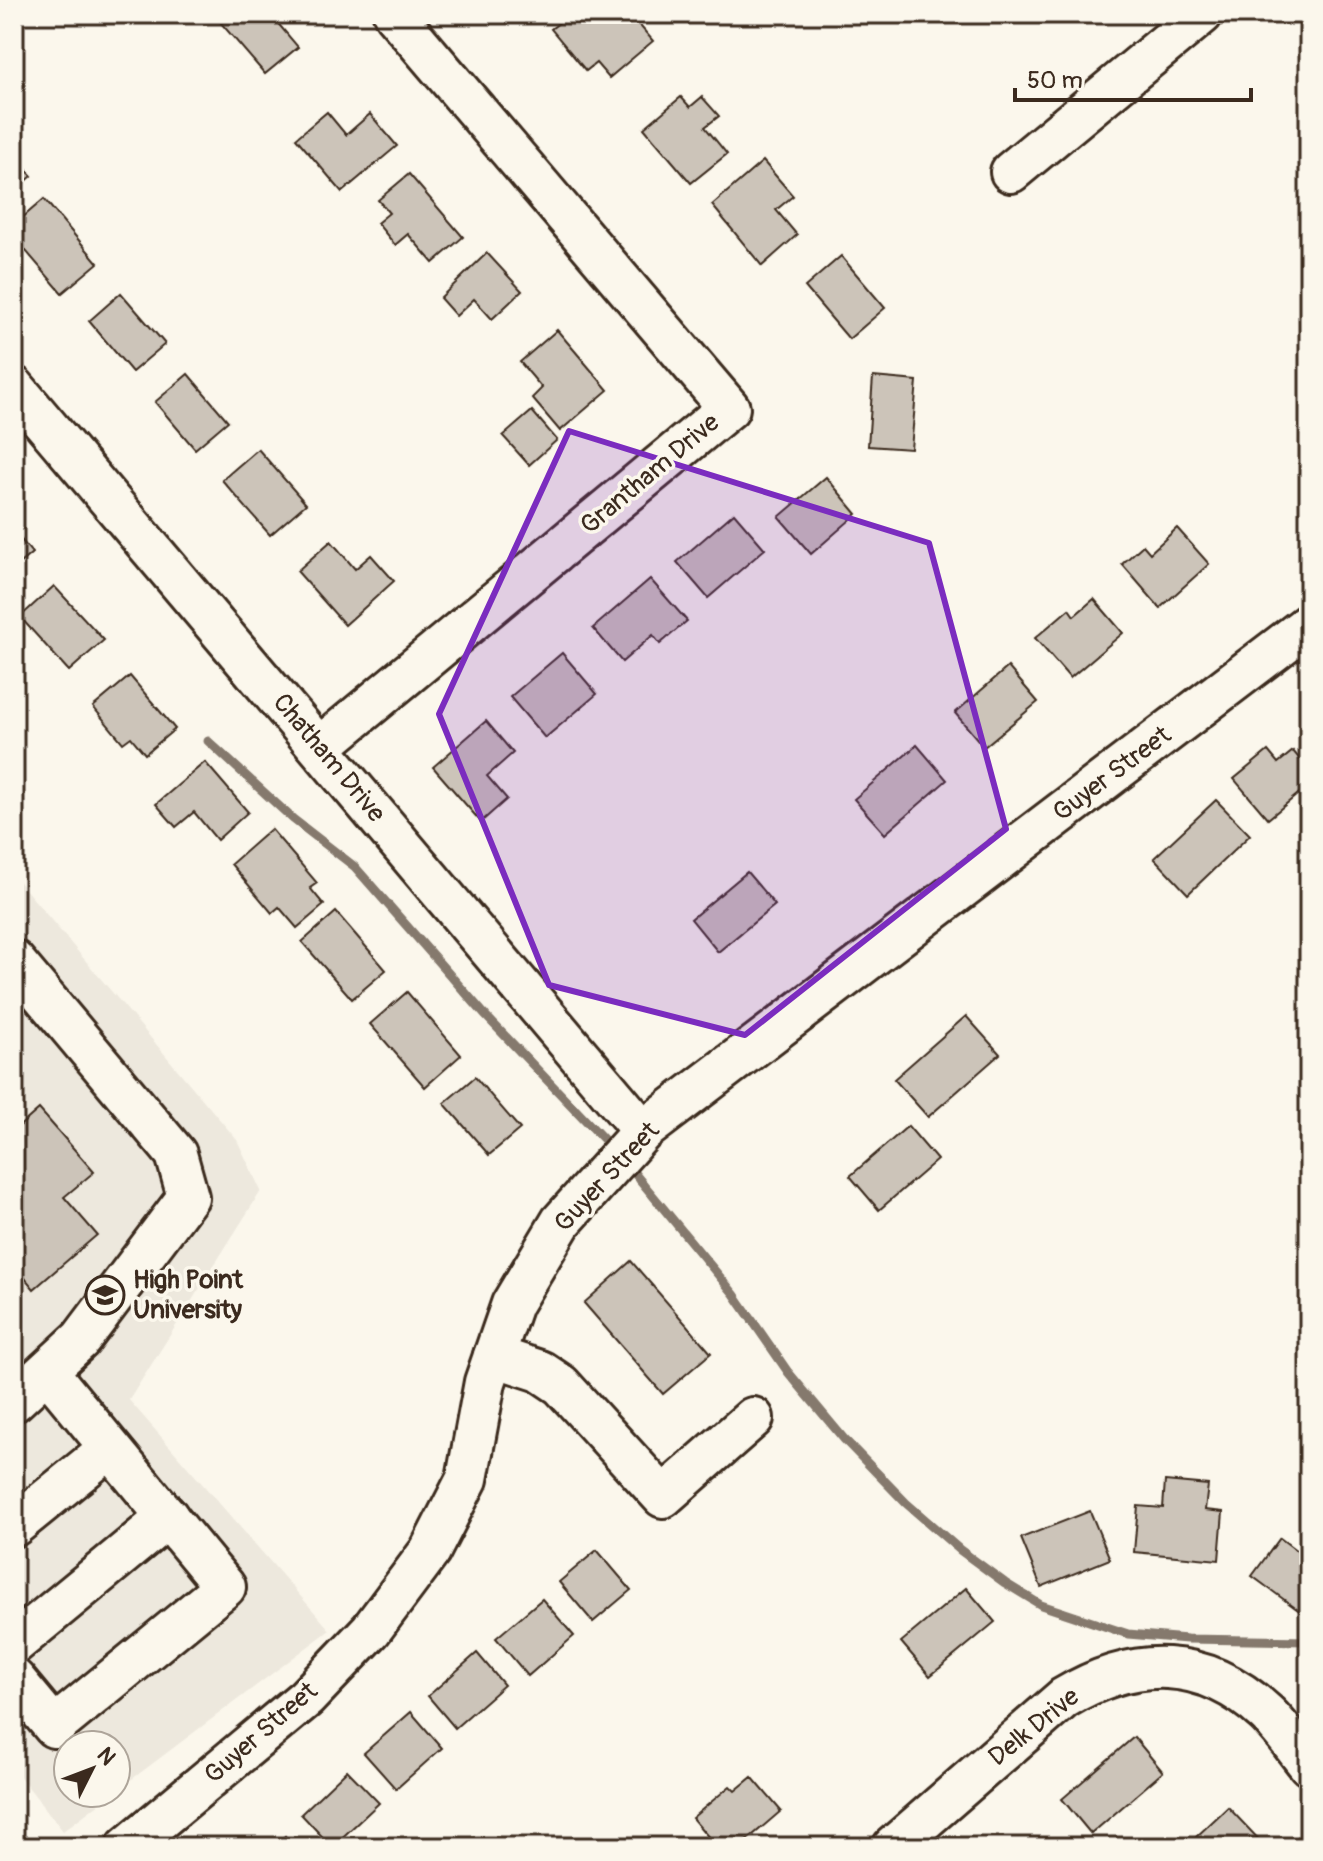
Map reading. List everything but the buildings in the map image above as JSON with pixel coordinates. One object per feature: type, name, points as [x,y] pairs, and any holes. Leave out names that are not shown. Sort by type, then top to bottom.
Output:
[{"type":"street","name":"Grantham Drive","points":[[320,747],[729,408],[394,14]]},
{"type":"street","points":[[1011,172],[1202,14]]},
{"type":"street","name":"Chatham Drive","points":[[14,387],[643,1131]]},
{"type":"street","name":"Guyer Street","points":[[127,1847],[306,1698],[371,1630],[422,1562],[467,1479],[485,1382],[512,1304],[561,1222],[643,1131],[1309,624]]},
{"type":"street","points":[[14,961],[176,1154],[188,1197],[81,1339],[14,1401]]},
{"type":"street","points":[[494,1356],[540,1371],[561,1385],[663,1497],[753,1418]]},
{"type":"street","points":[[14,1679],[54,1727],[225,1587],[47,1371]]},
{"type":"street","points":[[14,1526],[110,1448]]},
{"type":"street","points":[[14,1644],[168,1517]]},
{"type":"street","name":"Delk Drive","points":[[893,1847],[1064,1698],[1090,1682],[1120,1671],[1163,1667],[1179,1669],[1234,1688],[1267,1714],[1309,1765]]},
{"type":"highlighted area","points":[[569,431],[929,543],[1006,829],[745,1035],[549,985],[439,714]]},
{"type":"shaded area","name":"High Point University","points":[[14,876],[237,1140],[261,1191],[129,1400],[330,1630],[132,1779],[132,1729],[52,1729],[52,1809],[92,1809],[63,1831],[14,1769]]},
{"type":"waterway","points":[[208,741],[293,819],[355,867],[486,1016],[613,1149]]},
{"type":"waterway","points":[[626,1163],[734,1294],[788,1372],[844,1439],[906,1503],[960,1550],[1005,1583],[1041,1605],[1128,1634],[1187,1639],[1309,1641]]},
{"type":"place","name":"High Point University","points":[[105,1295]]}]
